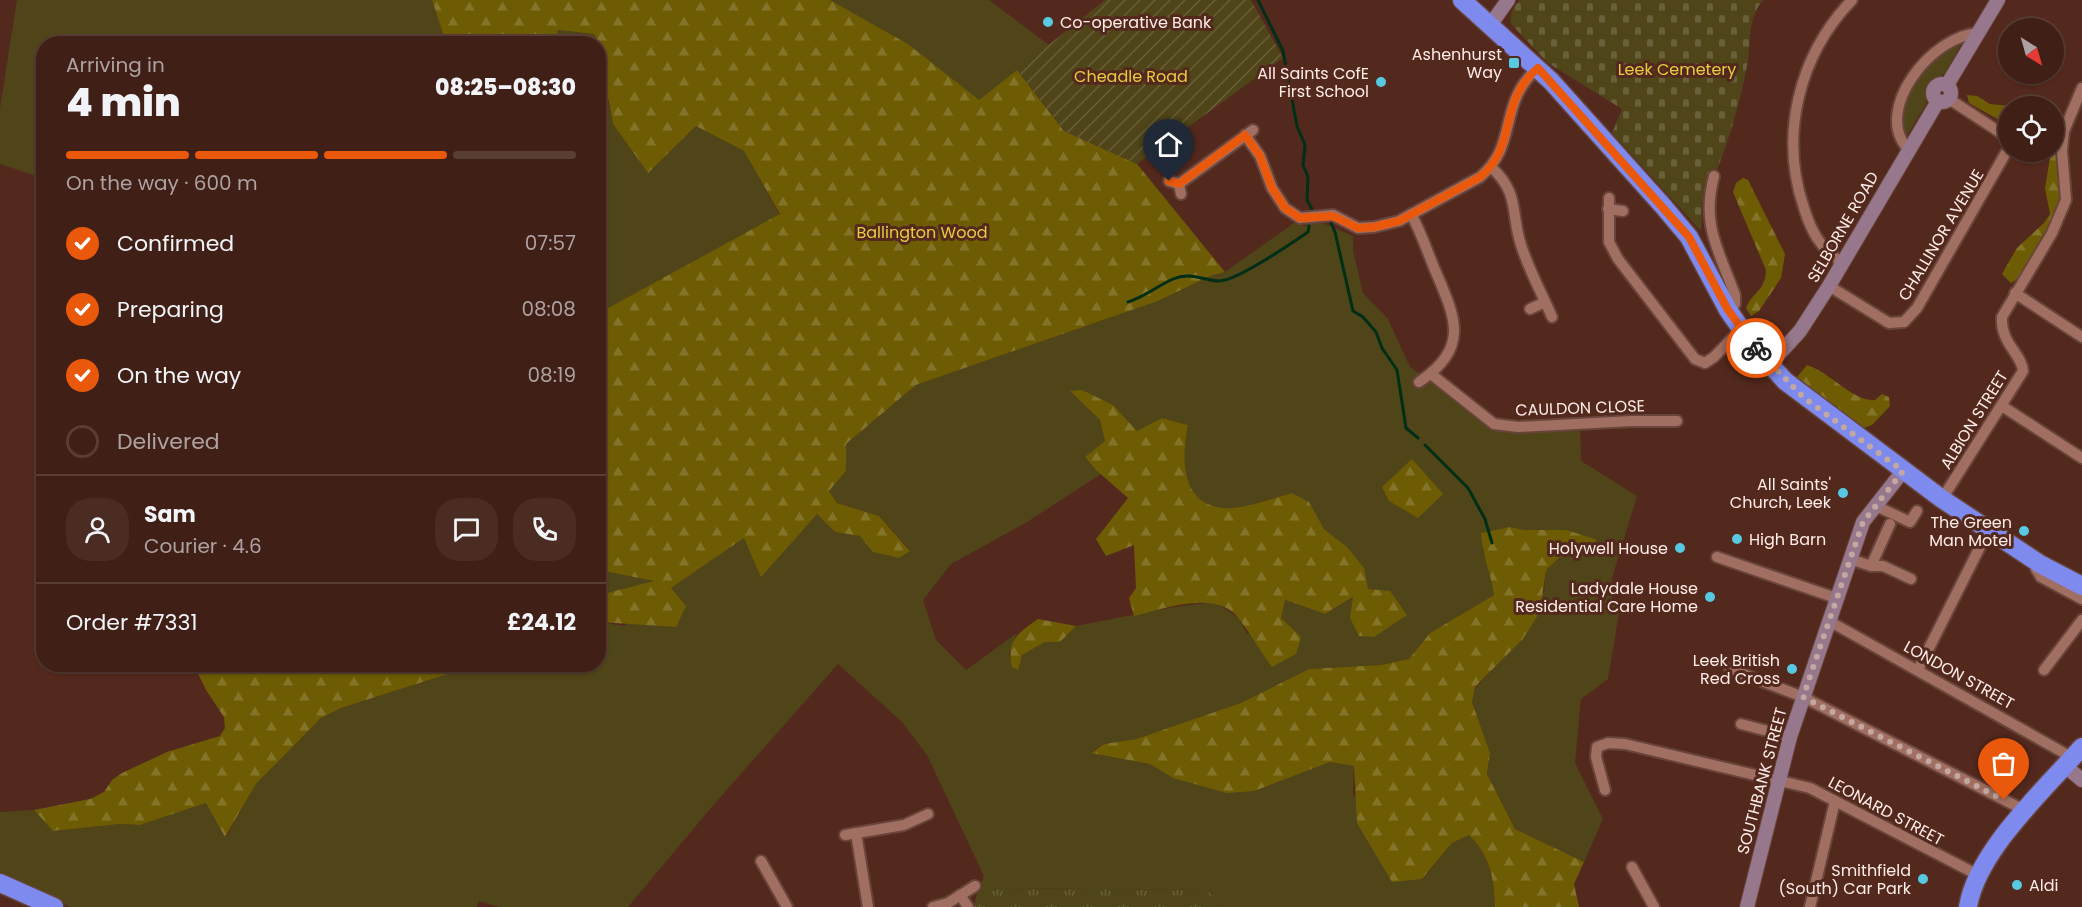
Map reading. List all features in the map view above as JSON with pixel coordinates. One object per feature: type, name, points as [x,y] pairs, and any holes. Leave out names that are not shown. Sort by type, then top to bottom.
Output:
[{"type":"highway","points":[[1462,0],[1538,68],[1689,237],[1741,329],[1770,364],[1803,397],[1942,499],[2040,564],[2082,586]]},
{"type":"highway","points":[[1968,907],[1978,875],[2024,810],[2073,757]]},
{"type":"highway","points":[[3,887],[54,907]]},
{"type":"street","points":[[1491,24],[1508,0]]},
{"type":"street","points":[[1842,262],[1822,247],[1808,221],[1796,183],[1793,132],[1801,85],[1813,53],[1825,33],[1852,0]]},
{"type":"street","name":"SELBORNE ROAD","points":[[1770,364],[1800,331],[1829,286],[1908,149],[1945,95],[1998,0]]},
{"type":"street","points":[[1908,149],[1900,137],[1900,106],[1916,71],[1923,61],[1944,44],[1967,33],[1979,33]]},
{"type":"street","points":[[1177,187],[1249,133],[1272,188],[1292,214],[1300,218],[1333,216],[1358,228],[1399,221],[1480,177],[1491,167],[1500,154],[1517,90],[1538,68]]},
{"type":"street","points":[[2082,88],[2067,121],[2062,150],[2067,192],[2062,212],[2052,234],[2015,293],[2082,337]]},
{"type":"street","points":[[1945,95],[1998,131]]},
{"type":"street","name":"CHALLINOR AVENUE","points":[[1829,286],[1889,323],[1904,322],[1917,308],[2001,162]]},
{"type":"street","points":[[1491,167],[1505,181],[1511,192],[1518,238],[1552,317]]},
{"type":"street","points":[[1714,176],[1708,218],[1710,230],[1735,295],[1730,312]]},
{"type":"street","points":[[1623,211],[1609,203],[1609,242],[1618,259],[1695,359],[1705,363],[1714,357],[1741,329]]},
{"type":"street","points":[[1411,214],[1450,303],[1456,324],[1452,348],[1444,361],[1419,382]]},
{"type":"street","name":"ALBION STREET","points":[[1942,499],[2023,371],[2022,364],[2007,343],[2001,322],[2015,293]]},
{"type":"street","points":[[1530,309],[1545,302]]},
{"type":"street","name":"CAULDON CLOSE","points":[[1431,374],[1494,424],[1518,427],[1677,421]]},
{"type":"street","points":[[2002,406],[2082,458]]},
{"type":"street","name":"SOUTHBANK STREET","points":[[1747,907],[1777,780],[1863,522],[1903,471]]},
{"type":"street","points":[[1876,506],[1910,522],[1917,511]]},
{"type":"street","points":[[1871,566],[1890,524]]},
{"type":"street","points":[[1918,670],[1989,530]]},
{"type":"street","points":[[1717,557],[1836,598]]},
{"type":"street","points":[[1850,559],[1871,566],[1883,566],[1911,579]]},
{"type":"street","points":[[2040,564],[2037,569],[2041,577],[2082,599]]},
{"type":"street","points":[[2044,670],[2082,620]]},
{"type":"street","name":"LONDON STREET","points":[[1829,621],[2073,757]]},
{"type":"street","points":[[1730,669],[1803,697],[2024,810]]},
{"type":"street","points":[[1741,724],[1790,737]]},
{"type":"street","name":"LEONARD STREET","points":[[1605,790],[1596,751],[1600,745],[1625,744],[1810,789],[1978,875]]},
{"type":"street","points":[[2073,757],[2082,780]]},
{"type":"street","points":[[1810,907],[1835,801]]},
{"type":"street","points":[[868,907],[851,834],[904,825],[923,816],[912,807]]},
{"type":"street","points":[[761,861],[787,907]]},
{"type":"street","points":[[1632,867],[1654,907]]},
{"type":"street","points":[[758,878],[768,871]]},
{"type":"street","points":[[933,907],[948,903],[975,885]]},
{"type":"street","points":[[960,895],[968,907]]},
{"type":"green space","points":[[17,0],[432,0],[444,36],[36,36],[36,176],[0,164],[0,108]]},
{"type":"green space","name":"Ballington Wood","points":[[432,0],[830,0],[908,44],[979,100],[1017,70],[1064,131],[1137,164],[1225,272],[1210,276],[1158,301],[916,385],[846,444],[846,471],[829,491],[837,503],[879,516],[910,551],[899,558],[873,552],[860,536],[835,532],[817,514],[761,577],[744,538],[671,588],[686,606],[676,627],[606,622],[606,593],[654,581],[606,571],[606,309],[780,214],[744,151],[696,126],[648,173],[613,124],[606,87],[606,36],[558,30],[557,36],[444,36]]},
{"type":"green space","points":[[830,0],[989,0],[1049,45],[979,101],[908,44]]},
{"type":"green space","name":"Cheadle Road","points":[[1105,0],[1251,0],[1283,58],[1137,164],[1064,131],[1017,70]]},
{"type":"green space","name":"Leek Cemetery","points":[[1520,0],[1763,0],[1754,16],[1750,32],[1747,66],[1730,132],[1717,170],[1710,169],[1703,195],[1701,231],[1612,133],[1622,109],[1548,63],[1511,24],[1512,11]]},
{"type":"green space","points":[[558,30],[594,34],[594,36],[557,36]]},
{"type":"green space","points":[[1964,39],[1945,73],[1929,84],[1926,104],[1908,134],[1904,135],[1905,105],[1911,86],[1921,69],[1940,52]]},
{"type":"green space","points":[[606,91],[613,124],[648,173],[696,126],[744,151],[780,215],[606,309]]},
{"type":"green space","points":[[1967,95],[1977,96],[1990,104],[1998,105],[1998,119],[1969,103]]},
{"type":"green space","points":[[2049,162],[2061,162],[2065,187],[2061,206],[2042,245],[2025,270],[2011,283],[2002,274],[2017,248],[2044,223],[2050,214],[2045,188]]},
{"type":"green space","points":[[1743,178],[1748,180],[1785,254],[1781,278],[1759,311],[1751,316],[1746,308],[1761,287],[1766,270],[1733,192],[1736,183]]},
{"type":"green space","points":[[1318,221],[1353,236],[1353,251],[1363,293],[1388,319],[1410,367],[1494,430],[1523,432],[1580,428],[1581,461],[1637,496],[1612,578],[1612,600],[1619,613],[1608,679],[1581,699],[1575,763],[1603,819],[1584,862],[1515,829],[1487,774],[1490,753],[1472,702],[1475,688],[1522,640],[1544,592],[1546,570],[1560,557],[1582,554],[1566,530],[1525,530],[1510,527],[1482,549],[1490,566],[1494,595],[1430,633],[1409,659],[1381,665],[1309,669],[1242,703],[1136,739],[1104,744],[1091,752],[1150,764],[1173,778],[1254,791],[1330,762],[1354,766],[1353,794],[1423,879],[1452,843],[1469,835],[1486,859],[1493,886],[1495,907],[1218,907],[1212,892],[1207,890],[988,888],[977,893],[984,876],[927,755],[902,722],[838,664],[715,803],[628,907],[499,907],[479,901],[477,907],[70,907],[0,875],[0,812],[34,810],[54,831],[120,824],[140,825],[206,803],[226,837],[256,784],[321,718],[341,708],[454,672],[606,672],[606,623],[624,626],[671,588],[744,538],[817,514],[835,532],[861,536],[874,552],[899,558],[910,550],[879,516],[837,503],[829,491],[846,471],[846,444],[916,385],[1158,301],[1210,276],[1225,272],[1294,223],[1304,226]],"holes":[[[1070,391],[1113,405],[1137,432],[1162,418],[1188,425],[1185,451],[1187,477],[1198,497],[1209,504],[1223,508],[1239,507],[1292,493],[1308,502],[1324,529],[1347,547],[1368,589],[1325,614],[1284,600],[1281,618],[1247,634],[1239,618],[1215,602],[1174,607],[1076,626],[1060,642],[1045,642],[1022,655],[1017,670],[1009,654],[1017,633],[966,670],[936,640],[923,600],[951,564],[1027,522],[1101,474],[1086,457],[1105,441],[1100,420]]]},
{"type":"green space","points":[[1807,365],[1858,396],[1875,400],[1882,394],[1889,397],[1890,406],[1872,425],[1861,429],[1799,383],[1797,377]]},
{"type":"green space","points":[[1082,390],[1113,405],[1137,431],[1162,418],[1188,425],[1185,451],[1187,477],[1198,497],[1209,504],[1223,508],[1239,507],[1292,493],[1309,502],[1324,529],[1347,547],[1364,568],[1368,589],[1390,591],[1407,615],[1374,637],[1359,636],[1350,618],[1353,597],[1325,614],[1285,600],[1281,618],[1301,637],[1296,654],[1272,667],[1240,620],[1230,610],[1218,605],[1190,603],[1134,616],[1129,598],[1136,588],[1134,545],[1106,556],[1096,539],[1128,498],[1096,470],[1085,457],[1105,441],[1100,420],[1070,391]]},
{"type":"green space","points":[[1412,459],[1443,494],[1418,518],[1389,501],[1382,487]]},
{"type":"green space","points":[[1510,527],[1525,530],[1566,530],[1595,539],[1600,548],[1560,557],[1546,570],[1540,612],[1522,640],[1475,687],[1472,702],[1490,753],[1487,774],[1515,829],[1584,862],[1574,884],[1579,907],[1495,907],[1493,886],[1486,859],[1469,835],[1452,843],[1422,879],[1392,882],[1357,823],[1354,766],[1330,762],[1254,791],[1227,793],[1173,778],[1150,764],[1091,753],[1104,744],[1136,739],[1241,703],[1309,669],[1381,665],[1409,659],[1430,633],[1494,595],[1481,533]]},
{"type":"green space","points":[[606,571],[655,581],[606,593]]},
{"type":"green space","points":[[1038,619],[1076,626],[1060,642],[1045,642],[1022,655],[1018,670],[1012,667],[1012,644],[1019,633]]},
{"type":"green space","points":[[197,672],[454,672],[341,708],[321,718],[256,784],[225,837],[206,803],[140,825],[120,824],[53,831],[34,810],[90,799],[104,792],[112,780],[122,773],[167,752],[220,736],[225,728],[224,717]]},
{"type":"green space","points":[[988,888],[1207,890],[1215,896],[1218,907],[974,907],[977,893]]},
{"type":"waterway","points":[[1258,0],[1283,51],[1297,126],[1305,145],[1303,165],[1308,177],[1307,200],[1312,209]]},
{"type":"waterway","points":[[1331,223],[1353,311],[1363,317],[1376,332],[1382,348],[1397,370],[1406,428],[1418,438]]},
{"type":"waterway","points":[[1128,302],[1180,277],[1192,276],[1219,281],[1238,275],[1308,232],[1309,226]]},
{"type":"waterway","points":[[1425,445],[1468,488],[1485,519],[1492,543]]},
{"type":"way so far","points":[[1756,348],[1785,381],[1803,397],[1903,471],[1863,522],[1803,697],[2004,800]]},
{"type":"place","name":"Co-operative Bank","points":[[1048,22]]},
{"type":"place","name":"Ashenhurst Way","points":[[1514,63]]},
{"type":"place","name":"All Saints CofE First School","points":[[1381,82]]},
{"type":"place","name":"All Saints' Church, Leek","points":[[1843,493]]},
{"type":"place","name":"The Green Man Motel","points":[[2024,531]]},
{"type":"place","name":"High Barn","points":[[1737,539]]},
{"type":"place","name":"Holywell House","points":[[1680,548]]},
{"type":"place","name":"Ladydale House Residential Care Home","points":[[1710,597]]},
{"type":"place","name":"Leek British Red Cross","points":[[1792,669]]},
{"type":"place","name":"Smithfield (South) Car Park","points":[[1923,879]]},
{"type":"place","name":"Aldi","points":[[2017,885]]},
{"type":"route","points":[[1169,181],[1179,184],[1245,135],[1260,156],[1272,188],[1285,208],[1292,214],[1300,218],[1333,216],[1358,228],[1399,221],[1480,177],[1491,167],[1500,154],[1517,90],[1538,68],[1580,112],[1689,237],[1728,310],[1756,348]]}]
